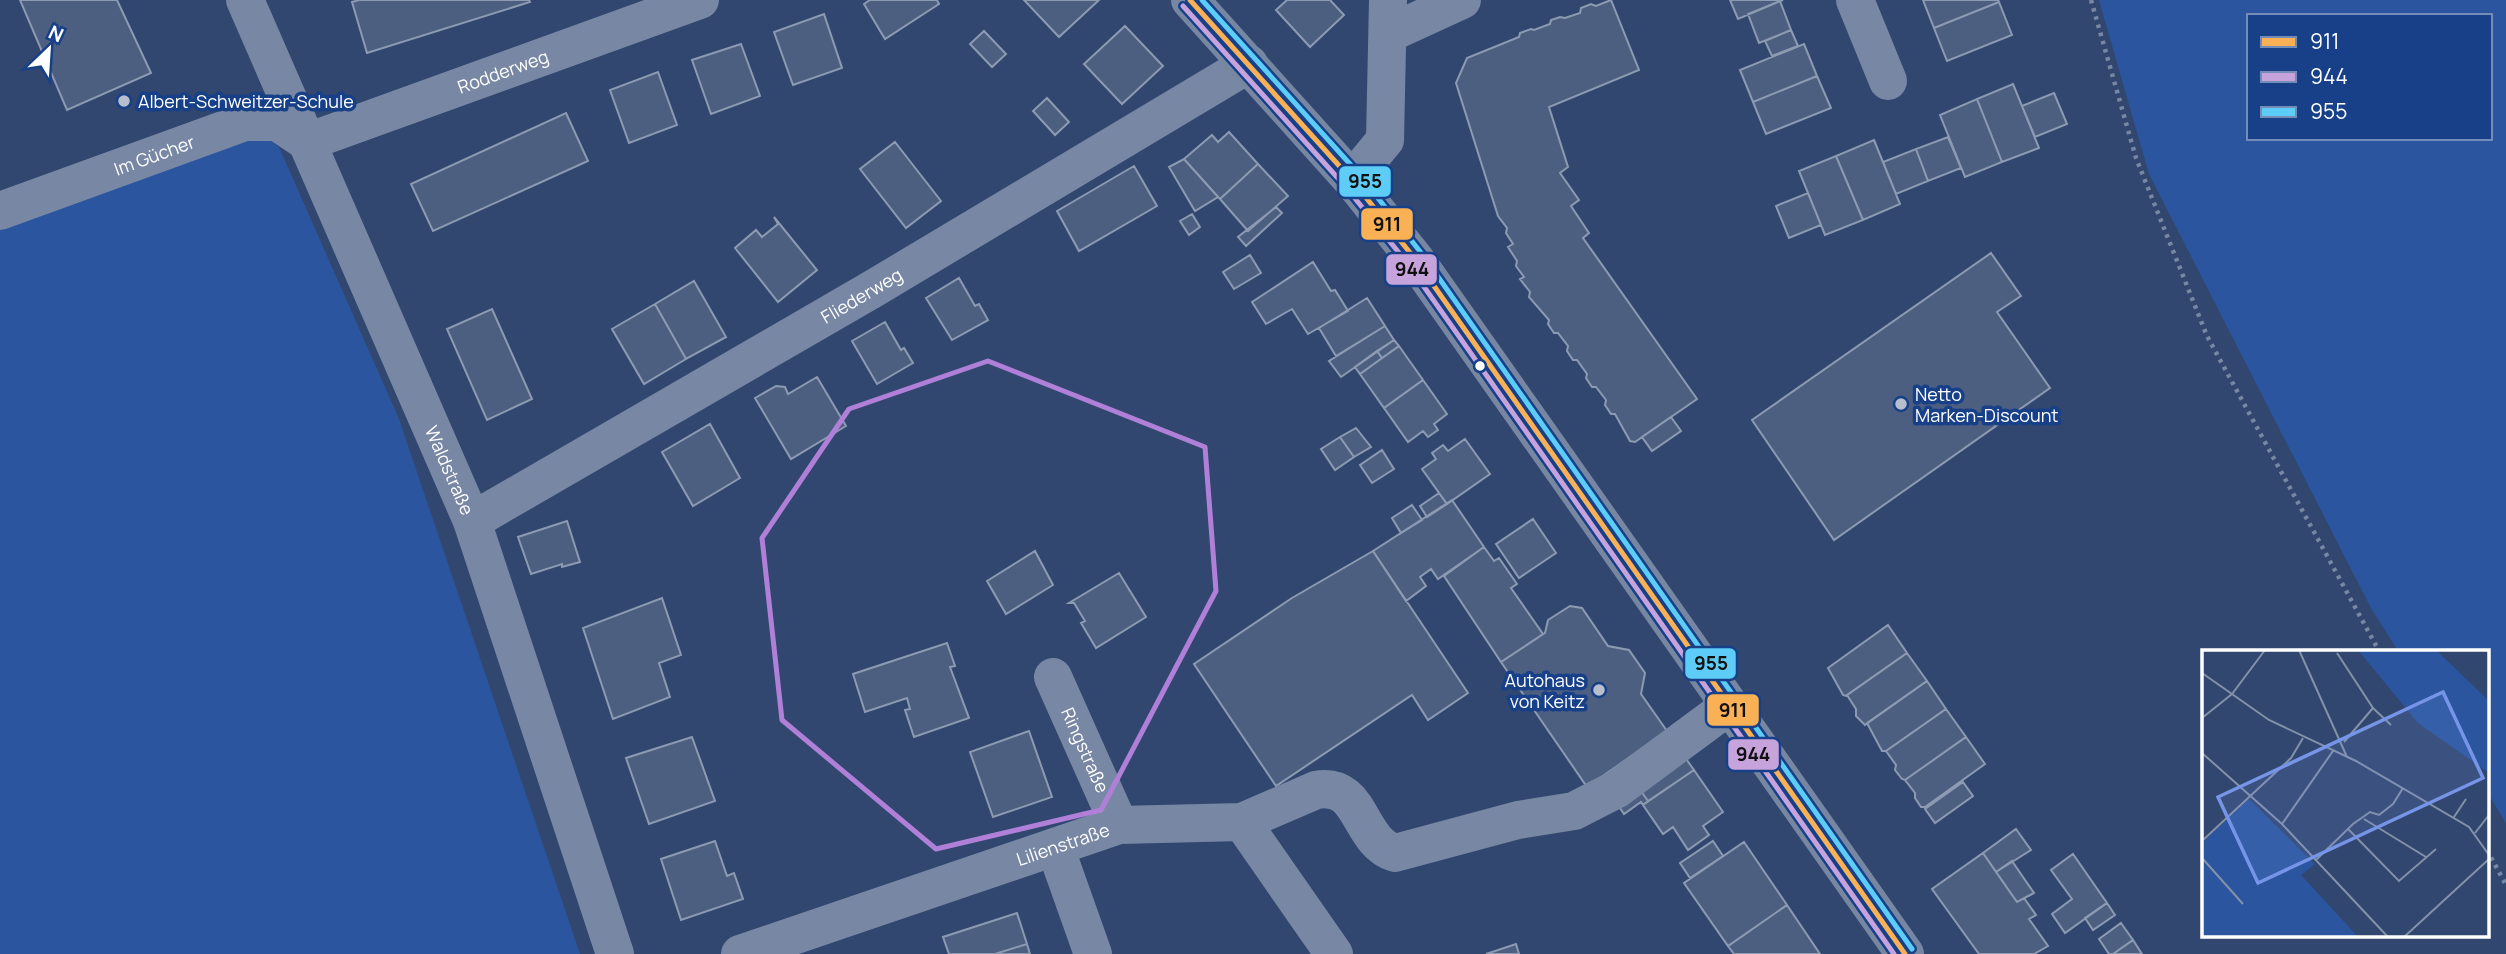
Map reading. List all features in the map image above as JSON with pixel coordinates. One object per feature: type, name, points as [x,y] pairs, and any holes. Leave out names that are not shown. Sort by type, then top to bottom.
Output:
[{"type":"main road","points":[[1190,0],[1352,180],[1415,259],[1905,954]]},
{"type":"street","name":"Waldstraße","points":[[245,0],[472,521],[615,954]]},
{"type":"street","name":"Rodderweg","points":[[307,142],[700,0]]},
{"type":"street","points":[[1352,180],[1385,140],[1388,17],[1462,0]]},
{"type":"street","points":[[1855,0],[1888,82]]},
{"type":"street","name":"Fliederweg","points":[[472,521],[872,290],[1249,64]]},
{"type":"street","name":"Im Gücher","points":[[0,211],[245,122],[277,122],[307,142]]},
{"type":"street","name":"Ringstraße","points":[[1053,677],[1119,825]]},
{"type":"street","points":[[1334,954],[1242,822],[1329,787],[1340,791],[1349,799],[1377,844],[1395,853],[1407,851],[1518,820],[1574,811],[1617,789],[1730,706]]},
{"type":"street","name":"Lilienstraße","points":[[740,954],[1119,825],[1242,822]]},
{"type":"street","points":[[1055,847],[1093,954]]},
{"type":"path","points":[[2091,0],[2136,158],[2207,337],[2378,650]]},
{"type":"path","points":[[2488,852],[2506,885]]},
{"type":"highlighted area","points":[[988,361],[1205,447],[1216,591],[1101,810],[936,849],[782,720],[762,538],[849,409]]},
{"type":"shaded area","points":[[2099,0],[2506,0],[2506,823],[2488,794],[2488,650],[2397,650],[2371,608],[2149,174]]},
{"type":"shaded area","points":[[240,136],[267,138],[279,147],[399,419],[580,954],[0,954],[0,224]]},
{"type":"building","points":[[20,0],[117,0],[151,73],[67,110]]},
{"type":"building","points":[[870,0],[937,0],[939,4],[885,39],[864,4]]},
{"type":"building","points":[[1024,0],[1099,0],[1059,37]]},
{"type":"building","points":[[1287,0],[1330,0],[1344,15],[1310,47],[1276,10]]},
{"type":"building","points":[[1611,0],[1639,70],[1549,107],[1568,167],[1560,173],[1579,200],[1571,206],[1589,233],[1583,238],[1697,399],[1635,442],[1630,441],[1615,414],[1611,414],[1605,405],[1606,400],[1596,387],[1592,387],[1586,378],[1587,374],[1577,360],[1573,360],[1567,351],[1568,346],[1558,333],[1554,333],[1548,324],[1549,320],[1529,297],[1530,292],[1520,279],[1524,277],[1508,247],[1513,244],[1506,233],[1507,228],[1498,216],[1456,83],[1467,58],[1519,37],[1520,33],[1550,24],[1551,20],[1580,13],[1581,8],[1591,4],[1596,6]]},
{"type":"building","points":[[1730,0],[1783,0],[1738,19]]},
{"type":"building","points":[[1923,0],[1998,0],[1999,2],[1934,28]]},
{"type":"building","points":[[1780,1],[1791,30],[1759,43],[1748,14]]},
{"type":"building","points":[[352,2],[530,2],[367,53]]},
{"type":"building","points":[[1999,2],[2012,35],[1947,61],[1934,28]]},
{"type":"building","points":[[824,14],[842,68],[793,85],[774,32]]},
{"type":"building","points":[[1125,26],[1163,66],[1122,104],[1084,64]]},
{"type":"building","points":[[1791,30],[1798,46],[1772,56],[1765,41]]},
{"type":"building","points":[[984,31],[1006,54],[992,67],[970,44]]},
{"type":"building","points":[[741,44],[760,96],[711,114],[692,60]]},
{"type":"building","points":[[1804,44],[1817,76],[1753,102],[1740,70]]},
{"type":"building","points":[[658,72],[677,125],[629,143],[610,90]]},
{"type":"building","points":[[1817,76],[1831,108],[1766,134],[1753,102]]},
{"type":"building","points":[[2013,84],[2039,148],[2002,162],[1977,99]]},
{"type":"building","points":[[2054,93],[2067,124],[2035,137],[2022,106]]},
{"type":"building","points":[[1047,98],[1069,122],[1055,135],[1033,111]]},
{"type":"building","points":[[1977,99],[2002,162],[1965,177],[1940,115]]},
{"type":"building","points":[[566,113],[588,161],[433,231],[411,184]]},
{"type":"building","points":[[1229,132],[1258,164],[1220,199],[1184,159],[1212,135],[1218,142]]},
{"type":"building","points":[[1948,137],[1961,168],[1928,181],[1916,149]]},
{"type":"building","points":[[1874,140],[1900,204],[1863,220],[1836,156]]},
{"type":"building","points":[[895,142],[941,201],[906,228],[860,169]]},
{"type":"building","points":[[1916,149],[1928,181],[1896,194],[1883,162]]},
{"type":"building","points":[[1836,156],[1863,220],[1825,235],[1799,171]]},
{"type":"building","points":[[1184,159],[1218,197],[1195,211],[1169,167]]},
{"type":"building","points":[[1258,164],[1288,196],[1248,231],[1220,199]]},
{"type":"building","points":[[1134,166],[1157,206],[1079,251],[1057,211]]},
{"type":"building","points":[[1808,193],[1821,225],[1789,238],[1776,206]]},
{"type":"building","points":[[1276,207],[1282,213],[1246,246],[1238,237]]},
{"type":"building","points":[[1192,214],[1200,227],[1189,235],[1180,221]]},
{"type":"building","points":[[774,217],[817,270],[778,302],[735,248],[756,230],[762,237],[778,224]]},
{"type":"building","name":"Netto Marken-Discount","points":[[1991,253],[2021,296],[1997,312],[2050,388],[1834,540],[1752,420]]},
{"type":"building","points":[[1250,255],[1261,273],[1234,289],[1223,272]]},
{"type":"building","points":[[1313,262],[1331,291],[1335,290],[1348,311],[1308,334],[1292,309],[1266,324],[1252,302]]},
{"type":"building","points":[[959,278],[975,306],[979,304],[988,320],[952,340],[926,298]]},
{"type":"building","points":[[694,281],[726,337],[686,359],[655,304]]},
{"type":"building","points":[[1367,298],[1385,326],[1336,356],[1319,328]]},
{"type":"building","points":[[655,304],[686,359],[644,384],[612,329]]},
{"type":"building","points":[[492,309],[532,399],[487,420],[447,329]]},
{"type":"building","points":[[885,322],[901,350],[904,348],[913,363],[877,384],[852,341]]},
{"type":"building","points":[[1385,326],[1394,340],[1341,377],[1329,361]]},
{"type":"building","points":[[1394,340],[1399,346],[1382,358],[1377,351]]},
{"type":"building","points":[[1399,346],[1423,380],[1384,408],[1360,374]]},
{"type":"building","points":[[1377,351],[1382,358],[1360,374],[1355,367]]},
{"type":"building","points":[[817,377],[846,426],[791,459],[755,398],[776,386],[785,387],[788,394]]},
{"type":"building","points":[[1423,380],[1447,414],[1434,424],[1438,430],[1428,437],[1423,431],[1408,442],[1384,408]]},
{"type":"building","points":[[1671,417],[1681,431],[1652,451],[1642,437]]},
{"type":"building","points":[[710,424],[740,478],[693,506],[662,452]]},
{"type":"building","points":[[1356,428],[1371,447],[1354,457],[1340,437]]},
{"type":"building","points":[[1340,437],[1354,457],[1335,470],[1321,449]]},
{"type":"building","points":[[1465,439],[1490,474],[1447,504],[1422,469],[1436,459],[1432,453],[1443,445],[1448,451]]},
{"type":"building","points":[[1382,450],[1394,469],[1372,483],[1360,465]]},
{"type":"building","points":[[1439,493],[1447,504],[1427,517],[1420,506]]},
{"type":"building","points":[[1452,500],[1484,547],[1438,579],[1431,569],[1420,577],[1426,586],[1406,601],[1373,551]]},
{"type":"building","points":[[1412,505],[1422,520],[1401,533],[1392,518]]},
{"type":"building","points":[[1533,519],[1556,553],[1519,578],[1496,544]]},
{"type":"building","points":[[567,521],[580,562],[562,567],[562,564],[531,574],[518,537]]},
{"type":"building","points":[[1484,547],[1494,561],[1499,558],[1517,584],[1511,588],[1543,634],[1501,662],[1444,576]]},
{"type":"building","points":[[1035,551],[1053,585],[1006,614],[987,581]]},
{"type":"building","points":[[1373,551],[1468,693],[1428,720],[1412,695],[1276,786],[1194,664],[1292,598]]},
{"type":"building","points":[[1119,573],[1146,617],[1096,648],[1081,623],[1085,621],[1074,603],[1069,603]]},
{"type":"building","points":[[662,598],[681,655],[659,663],[670,697],[613,719],[583,628]]},
{"type":"building","points":[[1570,606],[1582,608],[1608,646],[1629,650],[1645,673],[1641,694],[1667,731],[1587,787],[1501,662],[1545,633],[1548,620]]},
{"type":"building","points":[[1888,625],[1907,653],[1846,696],[1843,695],[1828,668]]},
{"type":"building","points":[[947,643],[955,666],[950,667],[969,718],[914,737],[905,710],[910,709],[907,698],[865,712],[853,674]]},
{"type":"building","points":[[1907,653],[1927,681],[1865,725],[1856,716],[1856,709],[1847,695]]},
{"type":"building","points":[[1927,681],[1946,709],[1886,751],[1882,751],[1867,723]]},
{"type":"building","points":[[1946,709],[1966,737],[1905,780],[1902,779],[1886,751]]},
{"type":"building","points":[[1029,731],[1052,797],[993,817],[970,752]]},
{"type":"building","points":[[692,737],[715,801],[649,824],[626,758]]},
{"type":"building","points":[[1966,737],[1985,764],[1925,807],[1921,807],[1905,780]]},
{"type":"building","points":[[1684,756],[1694,770],[1648,801],[1638,787]]},
{"type":"building","points":[[1694,770],[1723,812],[1703,826],[1709,835],[1688,850],[1673,827],[1663,834],[1643,805]]},
{"type":"building","points":[[1963,782],[1973,796],[1935,823],[1925,809]]},
{"type":"building","points":[[1638,787],[1648,801],[1643,805],[1641,802],[1624,814],[1616,802]]},
{"type":"building","points":[[2016,829],[2031,850],[1996,872],[1983,853]]},
{"type":"building","points":[[715,841],[727,876],[734,873],[743,899],[681,920],[661,859]]},
{"type":"building","points":[[1713,841],[1723,856],[1690,878],[1680,863]]},
{"type":"building","points":[[1744,842],[1787,905],[1728,946],[1684,883]]},
{"type":"building","points":[[1983,853],[2017,902],[2024,898],[2036,915],[2029,919],[2048,946],[2034,954],[1979,954],[1932,889]]},
{"type":"building","points":[[2073,854],[2107,903],[2065,933],[2052,914],[2072,899],[2051,870]]},
{"type":"building","points":[[2012,861],[2034,893],[2017,902],[1996,872]]},
{"type":"building","points":[[2107,903],[2115,915],[2093,930],[2085,918]]},
{"type":"building","points":[[1787,905],[1820,954],[1734,954],[1728,946]]},
{"type":"building","points":[[1017,913],[1027,944],[995,954],[949,954],[943,937]]},
{"type":"building","points":[[2121,923],[2133,940],[2109,954],[2099,939]]},
{"type":"building","points":[[2133,940],[2142,954],[2113,954]]},
{"type":"building","points":[[1027,944],[1030,954],[995,954]]},
{"type":"building","points":[[1516,944],[1519,954],[1486,954]]},
{"type":"transit line","name":"911","points":[[1190,0],[1352,180],[1415,259],[1905,954]]},
{"type":"transit line","name":"955","points":[[1202,0],[1359,174],[1422,254],[1912,949]]},
{"type":"transit line","name":"944","points":[[1183,6],[1345,186],[1408,264],[1894,954]]},
{"type":"place","name":"Albert-Schweitzer-Schule","points":[[124,101]]},
{"type":"place","name":"Netto Marken-Discount","points":[[1901,404]]},
{"type":"place","name":"Autohaus von Keitz","points":[[1599,690]]}]
